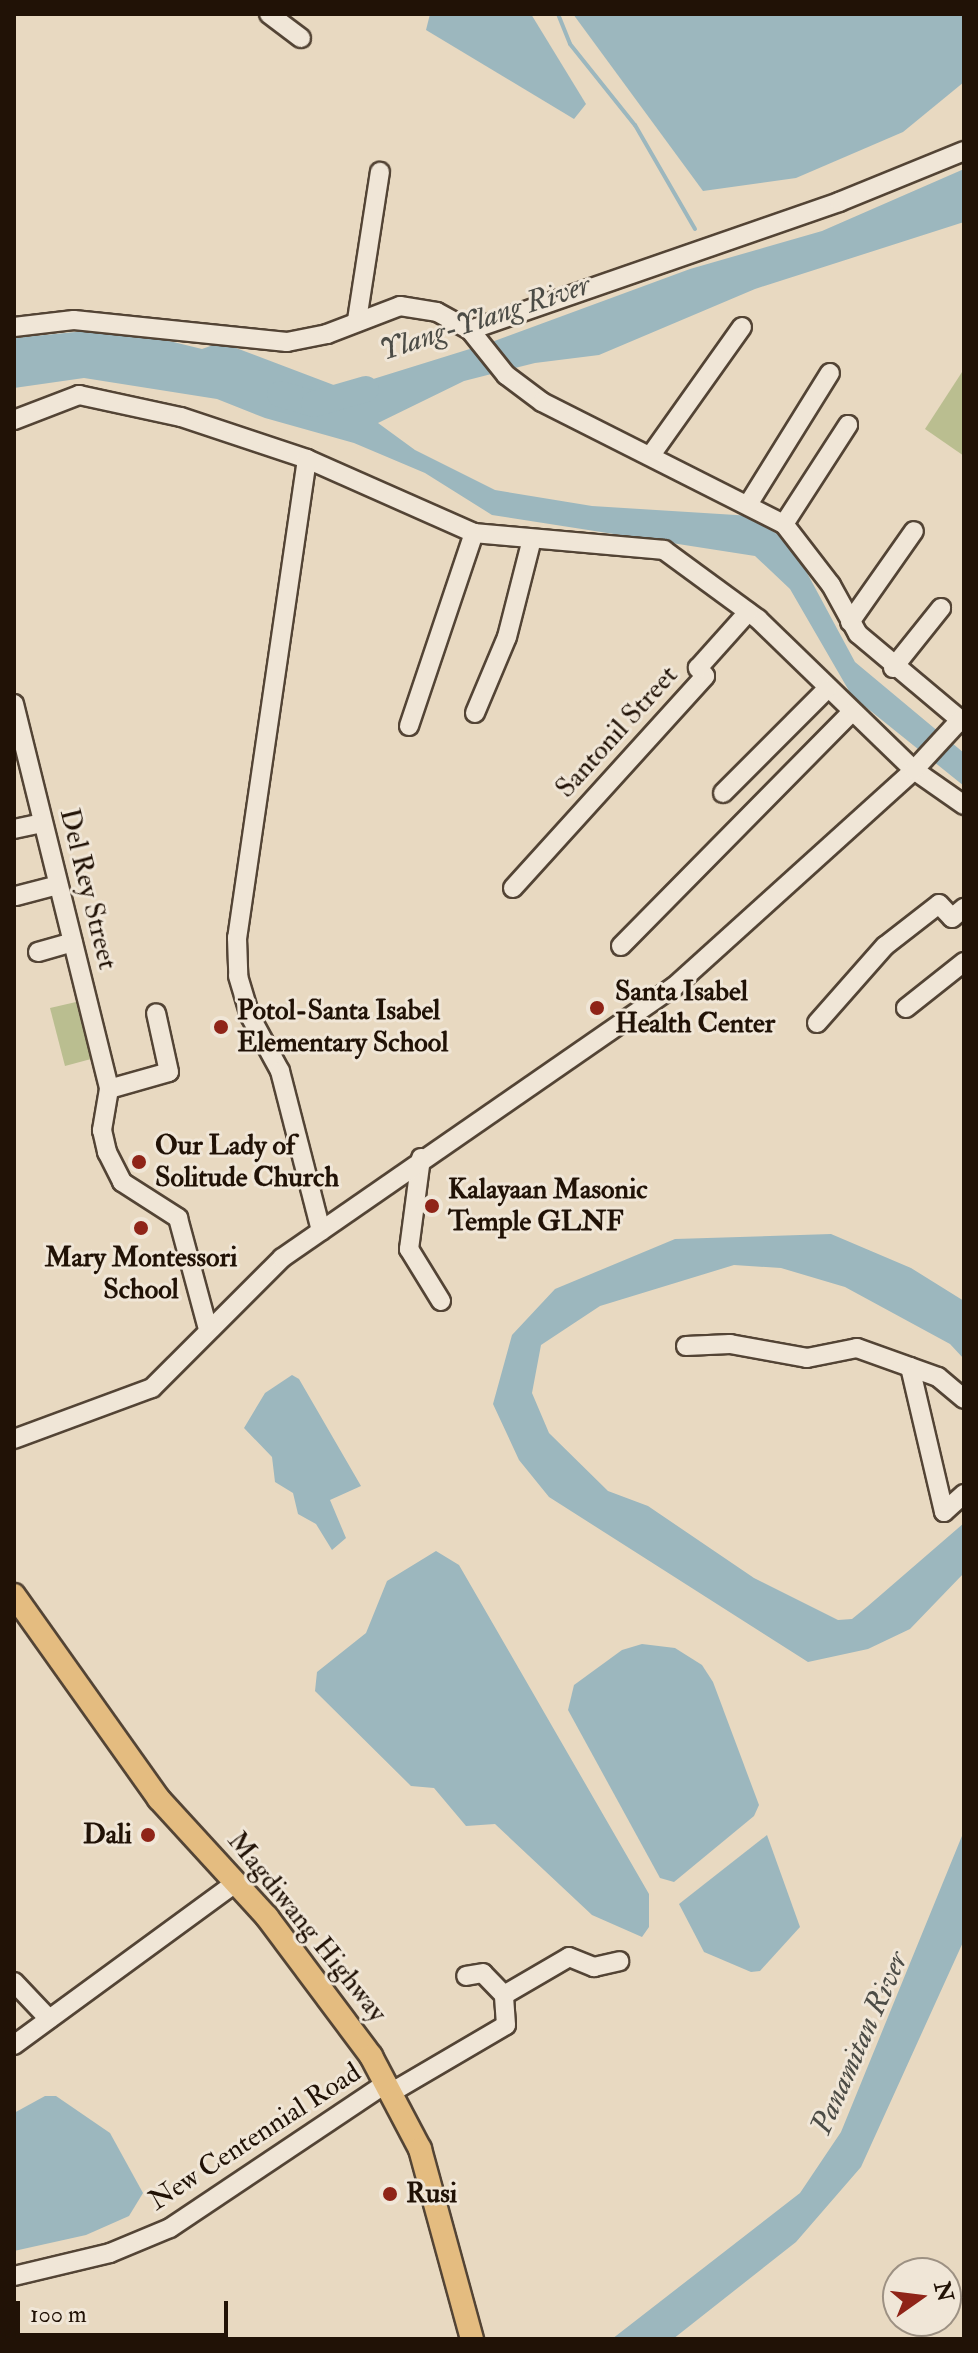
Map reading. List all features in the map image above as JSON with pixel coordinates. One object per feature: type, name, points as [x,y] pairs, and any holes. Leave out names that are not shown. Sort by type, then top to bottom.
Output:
[{"type":"main road","name":"Magdiwang Highway","points":[[14,1595],[159,1799],[237,1882],[331,1997],[390,2088],[420,2149],[439,2208],[472,2339]]},
{"type":"street","points":[[269,14],[301,38]]},
{"type":"street","points":[[474,335],[839,202],[964,151]]},
{"type":"street","points":[[357,320],[380,172]]},
{"type":"street","points":[[14,327],[74,320],[287,342],[400,306],[437,312],[474,335],[506,375],[542,402],[749,503],[784,524],[831,585],[850,622],[893,668],[960,723],[674,987],[421,1158],[282,1258],[152,1388],[14,1439]]},
{"type":"street","points":[[651,455],[742,327]]},
{"type":"street","points":[[749,503],[830,373]]},
{"type":"street","points":[[14,420],[79,395],[181,417],[307,459],[474,533],[664,550],[748,612],[852,712],[964,805]]},
{"type":"street","points":[[784,524],[848,425]]},
{"type":"street","points":[[307,459],[237,938],[238,976],[288,1095],[321,1231]]},
{"type":"street","points":[[850,622],[914,531]]},
{"type":"street","points":[[409,726],[474,533]]},
{"type":"street","points":[[475,713],[510,628],[532,539]]},
{"type":"street","points":[[893,668],[941,608]]},
{"type":"street","name":"Santonil Street","points":[[513,888],[695,688],[705,676],[698,668],[748,612]]},
{"type":"street","points":[[723,793],[827,689]]},
{"type":"street","name":"Del Rey Street","points":[[14,704],[21,768],[42,823],[109,1089]]},
{"type":"street","points":[[621,946],[852,712]]},
{"type":"street","points":[[14,829],[42,823]]},
{"type":"street","points":[[16,896],[58,885]]},
{"type":"street","points":[[817,1023],[885,946],[939,904],[952,918],[964,908]]},
{"type":"street","points":[[38,952],[73,942]]},
{"type":"street","points":[[906,1008],[964,962]]},
{"type":"street","points":[[156,1013],[169,1072],[109,1089],[102,1130],[107,1152],[122,1182],[178,1218],[208,1329]]},
{"type":"street","points":[[421,1158],[409,1249],[441,1301]]},
{"type":"street","points":[[686,1346],[730,1344],[807,1358],[857,1348],[938,1377],[964,1399]]},
{"type":"street","points":[[910,1367],[944,1512],[964,1494]]},
{"type":"street","points":[[14,2045],[237,1882]]},
{"type":"street","points":[[466,1976],[483,1973],[504,1995],[569,1957],[594,1967],[619,1961]]},
{"type":"street","points":[[14,1982],[49,2019]]},
{"type":"street","name":"New Centennial Road","points":[[14,2276],[110,2253],[170,2228],[390,2088],[506,2025],[504,1995]]},
{"type":"green space","points":[[964,369],[964,456],[925,429]]},
{"type":"green space","points":[[76,1002],[91,1059],[65,1066],[50,1008]]},
{"type":"water","points":[[430,14],[531,14],[586,104],[574,119],[426,30]]},
{"type":"water","points":[[573,14],[964,14],[964,82],[903,132],[796,178],[703,191]]},
{"type":"water","points":[[964,169],[964,222],[755,289],[599,355],[535,363],[464,381],[378,423],[415,450],[495,490],[592,506],[752,516],[792,545],[855,662],[964,753],[964,786],[852,696],[790,589],[755,556],[492,515],[425,473],[354,443],[265,418],[217,399],[84,378],[14,388],[14,338],[116,328],[202,349],[216,344],[236,348],[339,387],[370,380],[489,343],[690,269],[822,231]]},
{"type":"water","points":[[831,1234],[911,1268],[964,1301],[964,1359],[950,1344],[845,1287],[781,1268],[734,1265],[600,1306],[541,1345],[532,1393],[549,1433],[608,1491],[648,1506],[754,1578],[838,1620],[852,1619],[964,1523],[964,1573],[910,1629],[868,1649],[808,1662],[549,1497],[519,1460],[493,1404],[512,1335],[555,1289],[675,1239]]},
{"type":"water","points":[[292,1375],[299,1379],[361,1486],[330,1500],[346,1538],[332,1550],[316,1524],[298,1514],[293,1493],[275,1482],[272,1457],[244,1428],[265,1393]]},
{"type":"water","points":[[436,1551],[459,1565],[649,1894],[649,1927],[642,1937],[592,1915],[495,1824],[466,1826],[434,1788],[411,1786],[315,1691],[317,1672],[366,1633],[387,1581]]},
{"type":"water","points":[[642,1644],[675,1648],[702,1665],[713,1682],[759,1805],[754,1816],[674,1882],[660,1878],[568,1710],[574,1685],[622,1650]]},
{"type":"water","points":[[964,1831],[964,1940],[861,2167],[796,2242],[673,2339],[612,2339],[800,2193],[841,2132]]},
{"type":"water","points":[[767,1835],[800,1927],[760,1971],[751,1972],[704,1952],[679,1904]]},
{"type":"water","points":[[45,2096],[56,2096],[110,2133],[143,2193],[129,2216],[86,2235],[14,2251],[14,2113]]},
{"type":"waterway","points":[[558,14],[570,44],[635,125],[695,229]]},
{"type":"waterway","name":"Ylang-Ylang River","points":[[280,394],[314,404],[366,389]]},
{"type":"place","name":"Santa Isabel Health Center","points":[[597,1008]]},
{"type":"place","name":"Potol-Santa Isabel Elementary School","points":[[221,1027]]},
{"type":"place","name":"Our Lady of Solitude Church","points":[[139,1162]]},
{"type":"place","name":"Kalayaan Masonic Temple GLNF","points":[[432,1206]]},
{"type":"place","name":"Mary Montessori School","points":[[141,1228]]},
{"type":"place","name":"Dali","points":[[148,1835]]},
{"type":"place","name":"Rusi","points":[[390,2194]]},
{"type":"water label","name":"Panamitan River","points":[[860,2043]]}]
